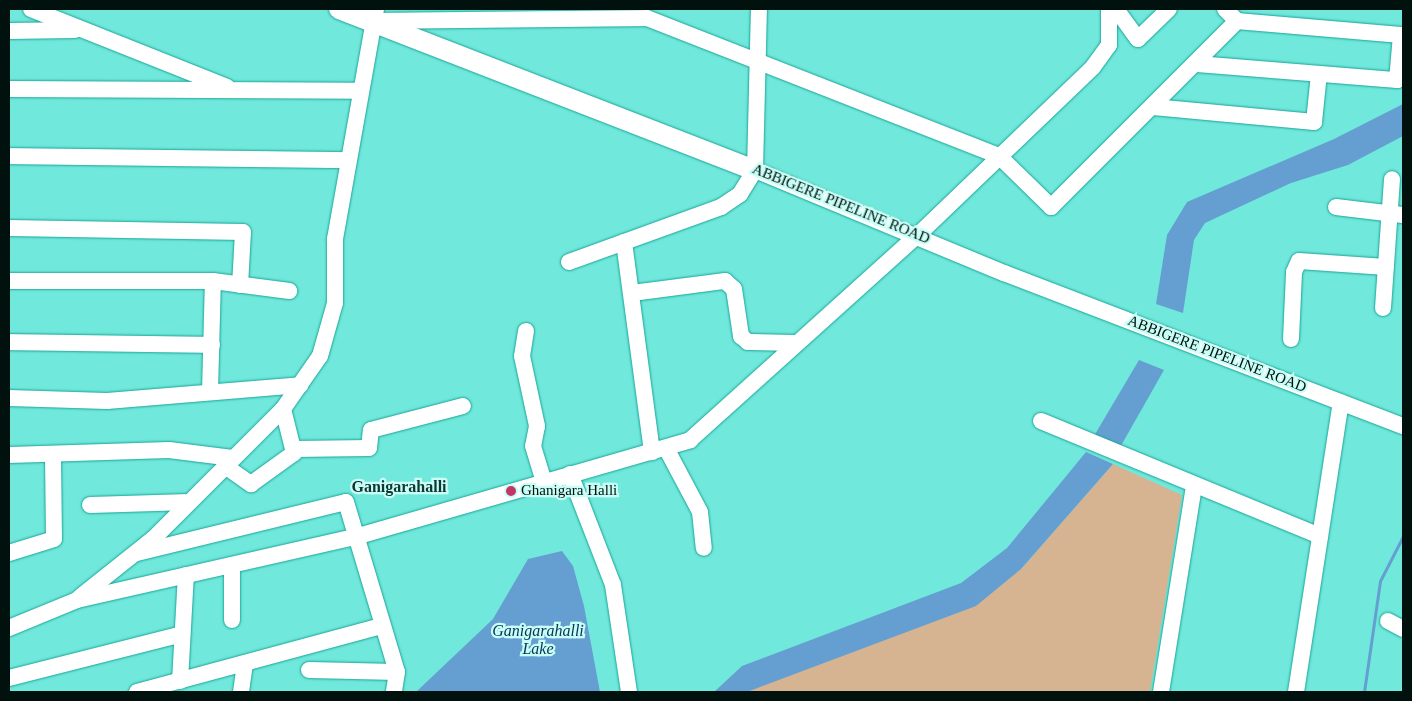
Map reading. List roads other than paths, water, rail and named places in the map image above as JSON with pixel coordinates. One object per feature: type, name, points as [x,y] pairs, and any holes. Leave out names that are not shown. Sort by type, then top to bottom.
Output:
[{"type":"main road","name":"ABBIGERE PIPELINE ROAD","points":[[339,9],[374,15],[755,170]]},
{"type":"street","points":[[30,9],[236,90]]},
{"type":"street","points":[[568,262],[736,199],[755,170],[759,9]]},
{"type":"street","points":[[9,628],[77,600],[355,537],[690,440],[919,234],[1103,55],[1109,45],[1109,9]]},
{"type":"street","points":[[1116,9],[1138,39],[1168,9]]},
{"type":"street","points":[[1198,64],[1397,80],[1401,35],[1237,21],[1226,9]]},
{"type":"street","points":[[77,600],[135,553],[283,409],[320,356],[335,303],[335,239],[359,91],[374,15],[647,18],[999,156],[1051,207],[1198,64],[1237,21]]},
{"type":"street","points":[[9,31],[85,30]]},
{"type":"street","points":[[1153,107],[1314,122],[1319,74]]},
{"type":"street","points":[[9,89],[359,91]]},
{"type":"street","points":[[9,156],[347,160]]},
{"type":"street","name":"ABBIGERE PIPELINE ROAD","points":[[755,170],[919,234],[1004,272],[1403,426]]},
{"type":"street","points":[[1383,308],[1386,267],[1397,215],[1392,179]]},
{"type":"street","points":[[1336,207],[1397,215]]},
{"type":"street","points":[[9,228],[243,232],[240,285]]},
{"type":"street","points":[[624,242],[659,450],[700,512],[704,548]]},
{"type":"street","points":[[1290,339],[1294,272],[1299,261],[1386,267]]},
{"type":"street","points":[[9,281],[213,281],[289,291]]},
{"type":"street","points":[[210,392],[213,281]]},
{"type":"street","points":[[632,292],[725,281],[734,289],[742,336],[748,342],[797,343]]},
{"type":"street","points":[[526,331],[522,356],[537,426],[533,446],[544,483]]},
{"type":"street","points":[[9,342],[212,345]]},
{"type":"street","points":[[9,398],[107,401],[300,385]]},
{"type":"street","points":[[1296,692],[1341,402]]},
{"type":"street","points":[[9,455],[169,450],[228,462],[251,484],[294,449],[369,448],[371,430],[463,406]]},
{"type":"street","points":[[283,409],[294,449]]},
{"type":"street","points":[[1041,421],[1320,536]]},
{"type":"street","points":[[9,553],[54,538],[53,454]]},
{"type":"street","points":[[570,474],[613,585],[629,692]]},
{"type":"street","points":[[1161,692],[1194,485]]},
{"type":"street","points":[[90,505],[189,502]]},
{"type":"street","points":[[135,553],[346,502],[397,672],[394,692]]},
{"type":"street","points":[[232,565],[232,620]]},
{"type":"street","points":[[180,680],[186,575]]},
{"type":"street","points":[[1388,621],[1403,629]]},
{"type":"street","points":[[137,692],[382,626]]},
{"type":"street","points":[[9,678],[183,634]]},
{"type":"street","points":[[241,692],[245,663]]},
{"type":"street","points":[[309,670],[397,672]]},
{"type":"water","points":[[1403,104],[1403,136],[1348,165],[1291,183],[1205,223],[1194,240],[1183,313],[1156,304],[1167,235],[1187,202],[1334,139]]},
{"type":"water","points":[[1139,360],[1164,370],[1118,451],[1091,441]]},
{"type":"water","points":[[1086,452],[1113,464],[1021,569],[976,606],[747,692],[714,692],[742,666],[961,583],[1007,548]]},
{"type":"water","name":"Ganigarahalli Lake","points":[[562,551],[573,566],[584,606],[600,692],[416,692],[493,619],[528,559]]},
{"type":"waterway","points":[[1364,692],[1380,581],[1403,536]]},
{"type":"place","name":"Ghanigara Halli","points":[[511,491]]},
{"type":"district","name":"Ganigarahalli","points":[[399,487]]}]
